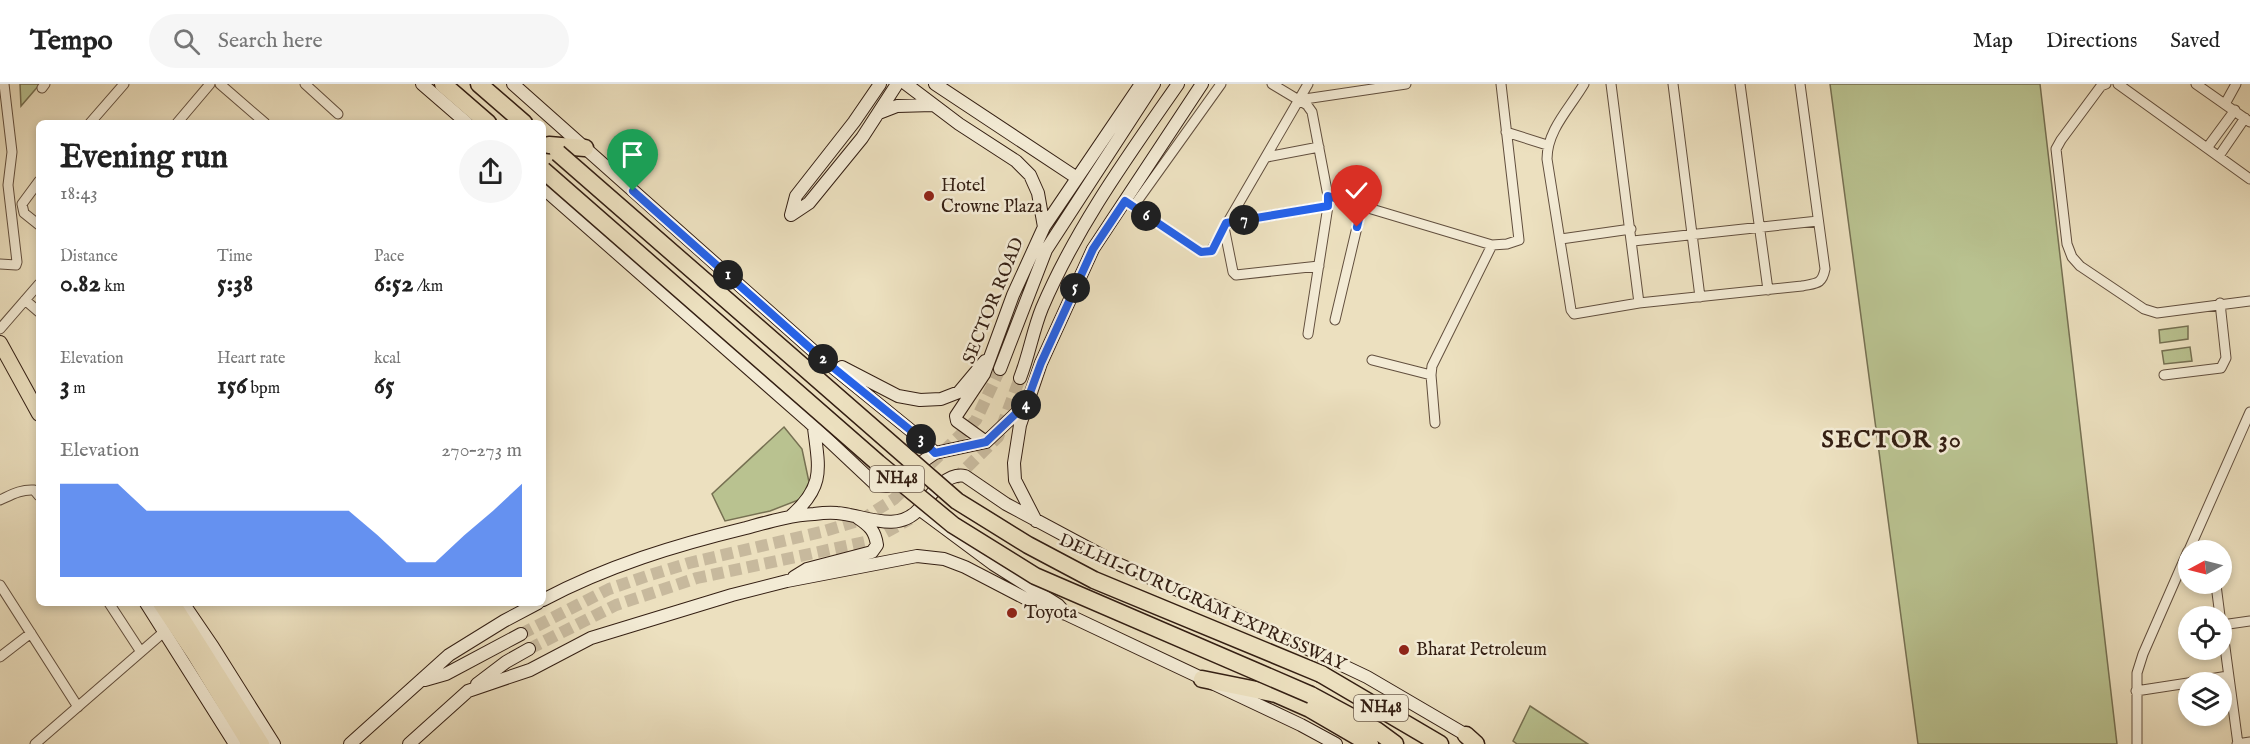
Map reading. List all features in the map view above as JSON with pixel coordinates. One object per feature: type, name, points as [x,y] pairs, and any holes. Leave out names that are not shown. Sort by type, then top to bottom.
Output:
[{"type":"highway","points":[[438,84],[467,120]]},
{"type":"highway","points":[[443,84],[485,120]]},
{"type":"highway","points":[[480,84],[521,120]]},
{"type":"highway","points":[[550,146],[585,148]]},
{"type":"highway","name":"DELHI-GURUGRAM EXPRESSWAY","points":[[550,146],[957,501],[1028,545],[1094,579],[1322,674],[1440,744]]},
{"type":"highway","name":"NH48","points":[[546,173],[860,448],[953,525],[1035,576],[1311,694],[1376,730],[1395,744]]},
{"type":"highway","points":[[1202,678],[1276,694],[1310,709],[1370,744]]},
{"type":"main road","points":[[422,84],[465,120]]},
{"type":"main road","points":[[513,84],[819,356],[920,438],[935,453]]},
{"type":"main road","points":[[880,84],[871,90],[854,122],[796,196],[791,215],[809,203],[862,138],[897,84]]},
{"type":"main road","points":[[906,84],[1016,161],[1030,175],[1038,193],[1044,227]]},
{"type":"main road","points":[[935,84],[1077,178]]},
{"type":"main road","name":"SECTOR ROAD","points":[[986,442],[957,421],[956,417],[984,374],[1013,296],[1044,227],[1141,84]]},
{"type":"main road","points":[[1000,369],[1046,250],[1154,84]]},
{"type":"main road","points":[[1020,378],[1041,310],[1068,252],[1103,192],[1178,84]]},
{"type":"main road","points":[[1036,521],[1014,480],[1016,441],[1041,363],[1093,249],[1129,204],[1202,84]]},
{"type":"main road","points":[[530,120],[531,100]]},
{"type":"main road","points":[[879,113],[897,106],[933,105]]},
{"type":"main road","points":[[546,191],[879,486],[887,486],[935,453],[986,442],[1026,404]]},
{"type":"main road","points":[[0,343],[36,409]]},
{"type":"main road","points":[[819,356],[898,396],[920,400],[941,399],[959,392],[991,353]]},
{"type":"main road","points":[[0,359],[36,420]]},
{"type":"main road","points":[[790,517],[807,502],[813,493],[818,476],[814,428]]},
{"type":"main road","points":[[546,599],[622,564],[661,551],[790,517],[834,512],[887,522],[902,521],[913,515],[949,478],[957,475],[965,476],[1006,504],[1118,564],[1245,619],[1367,677],[1471,740],[1482,744]]},
{"type":"main road","points":[[919,509],[993,564],[1058,605],[1066,614]]},
{"type":"main road","points":[[788,581],[807,569],[872,552],[877,545],[876,534],[869,525],[854,515]]},
{"type":"main road","points":[[468,690],[530,670],[591,638],[732,595],[788,581],[917,556],[944,559],[964,567],[1044,608],[1066,614],[1335,744]]},
{"type":"main road","points":[[148,606],[235,744]]},
{"type":"main road","points":[[162,606],[249,744]]},
{"type":"main road","points":[[175,606],[262,744]]},
{"type":"main road","points":[[185,606],[274,744]]},
{"type":"main road","points":[[350,744],[449,655],[532,606]]},
{"type":"main road","points":[[421,681],[446,674],[521,634]]},
{"type":"main road","points":[[409,744],[468,690],[506,662],[529,649]]},
{"type":"main road","points":[[357,744],[373,721]]},
{"type":"street","points":[[0,264],[16,266],[17,262],[8,185],[12,152],[4,84]]},
{"type":"street","points":[[93,120],[124,84]]},
{"type":"street","points":[[180,120],[210,84]]},
{"type":"street","points":[[220,84],[262,120]]},
{"type":"street","points":[[305,84],[338,114]]},
{"type":"street","points":[[1221,84],[1129,204],[1201,252],[1212,251],[1308,84]]},
{"type":"street","points":[[1272,84],[1307,105],[1312,112],[1328,201],[1308,334]]},
{"type":"street","points":[[1298,100],[1406,84]]},
{"type":"street","points":[[1225,225],[1328,201],[1362,206],[1492,245],[1519,240],[1501,84]]},
{"type":"street","points":[[1611,84],[1639,303]]},
{"type":"street","points":[[1673,84],[1700,297]]},
{"type":"street","points":[[1740,84],[1768,290]]},
{"type":"street","points":[[1580,86],[1547,145],[1547,159],[1571,310],[1574,314],[1639,303],[1802,286],[1819,282],[1823,278],[1825,269],[1800,84]]},
{"type":"street","points":[[2106,84],[2074,122],[2056,149],[2067,244],[2072,257],[2080,266],[2144,309],[2157,313],[2220,303],[2250,301]]},
{"type":"street","points":[[2118,84],[2250,179]]},
{"type":"street","points":[[2196,84],[2209,87],[2225,104],[2248,120],[2218,156]]},
{"type":"street","points":[[2225,104],[2236,84]]},
{"type":"street","points":[[2207,148],[2235,110]]},
{"type":"street","points":[[1506,132],[1547,145]]},
{"type":"street","points":[[1267,157],[1319,147]]},
{"type":"street","points":[[36,185],[22,204],[24,213],[36,223]]},
{"type":"street","points":[[1335,320],[1362,206]]},
{"type":"street","points":[[1632,242],[1818,221]]},
{"type":"street","points":[[1225,225],[1233,272],[1236,275],[1319,266]]},
{"type":"street","points":[[1560,238],[1631,229]]},
{"type":"street","points":[[1435,423],[1431,375],[1436,358],[1492,245]]},
{"type":"street","points":[[0,329],[36,287]]},
{"type":"street","points":[[25,300],[36,309]]},
{"type":"street","points":[[2164,375],[2221,368],[2225,363],[2220,303]]},
{"type":"street","points":[[1372,360],[1431,375]]},
{"type":"street","points":[[2194,540],[2250,412]]},
{"type":"street","points":[[0,500],[19,491],[34,490],[36,492]]},
{"type":"street","points":[[2138,744],[2137,673],[2143,654],[2178,576]]},
{"type":"street","points":[[0,585],[78,707]]},
{"type":"street","points":[[111,606],[141,652]]},
{"type":"street","points":[[2232,624],[2250,621]]},
{"type":"street","points":[[34,744],[165,631]]},
{"type":"street","points":[[0,657],[31,633]]},
{"type":"street","points":[[2136,691],[2178,685]]},
{"type":"street","points":[[2232,706],[2237,744],[2250,742]]},
{"type":"green space","points":[[20,84],[40,84],[21,106]]},
{"type":"green space","points":[[1830,84],[2040,84],[2117,744],[1918,744]]},
{"type":"green space","points":[[2188,326],[2188,339],[2160,343],[2159,330]]},
{"type":"green space","points":[[2190,347],[2192,361],[2164,364],[2162,351]]},
{"type":"green space","points":[[784,427],[802,449],[809,482],[801,499],[770,511],[725,521],[712,494]]},
{"type":"green space","points":[[1530,706],[1588,744],[1517,744],[1513,741]]},
{"type":"tunnel","points":[[521,634],[609,589],[647,576],[689,563],[821,532],[861,520],[894,499],[976,420],[1000,369]]},
{"type":"tunnel","points":[[954,480],[998,437],[1020,378]]},
{"type":"tunnel","points":[[529,649],[616,605],[697,578],[870,541],[910,519]]},
{"type":"place","name":"Hotel Crowne Plaza","points":[[929,196]]},
{"type":"place","name":"Toyota","points":[[1012,613]]},
{"type":"place","name":"Bharat Petroleum","points":[[1404,650]]},
{"type":"district","name":"SECTOR 30","points":[[1892,440]]},
{"type":"route","points":[[633,191],[819,356],[920,438],[935,453],[986,442],[1026,404],[1041,363],[1093,249],[1125,201],[1201,252],[1212,251],[1226,223],[1328,206],[1328,196],[1362,206],[1357,227]]}]
